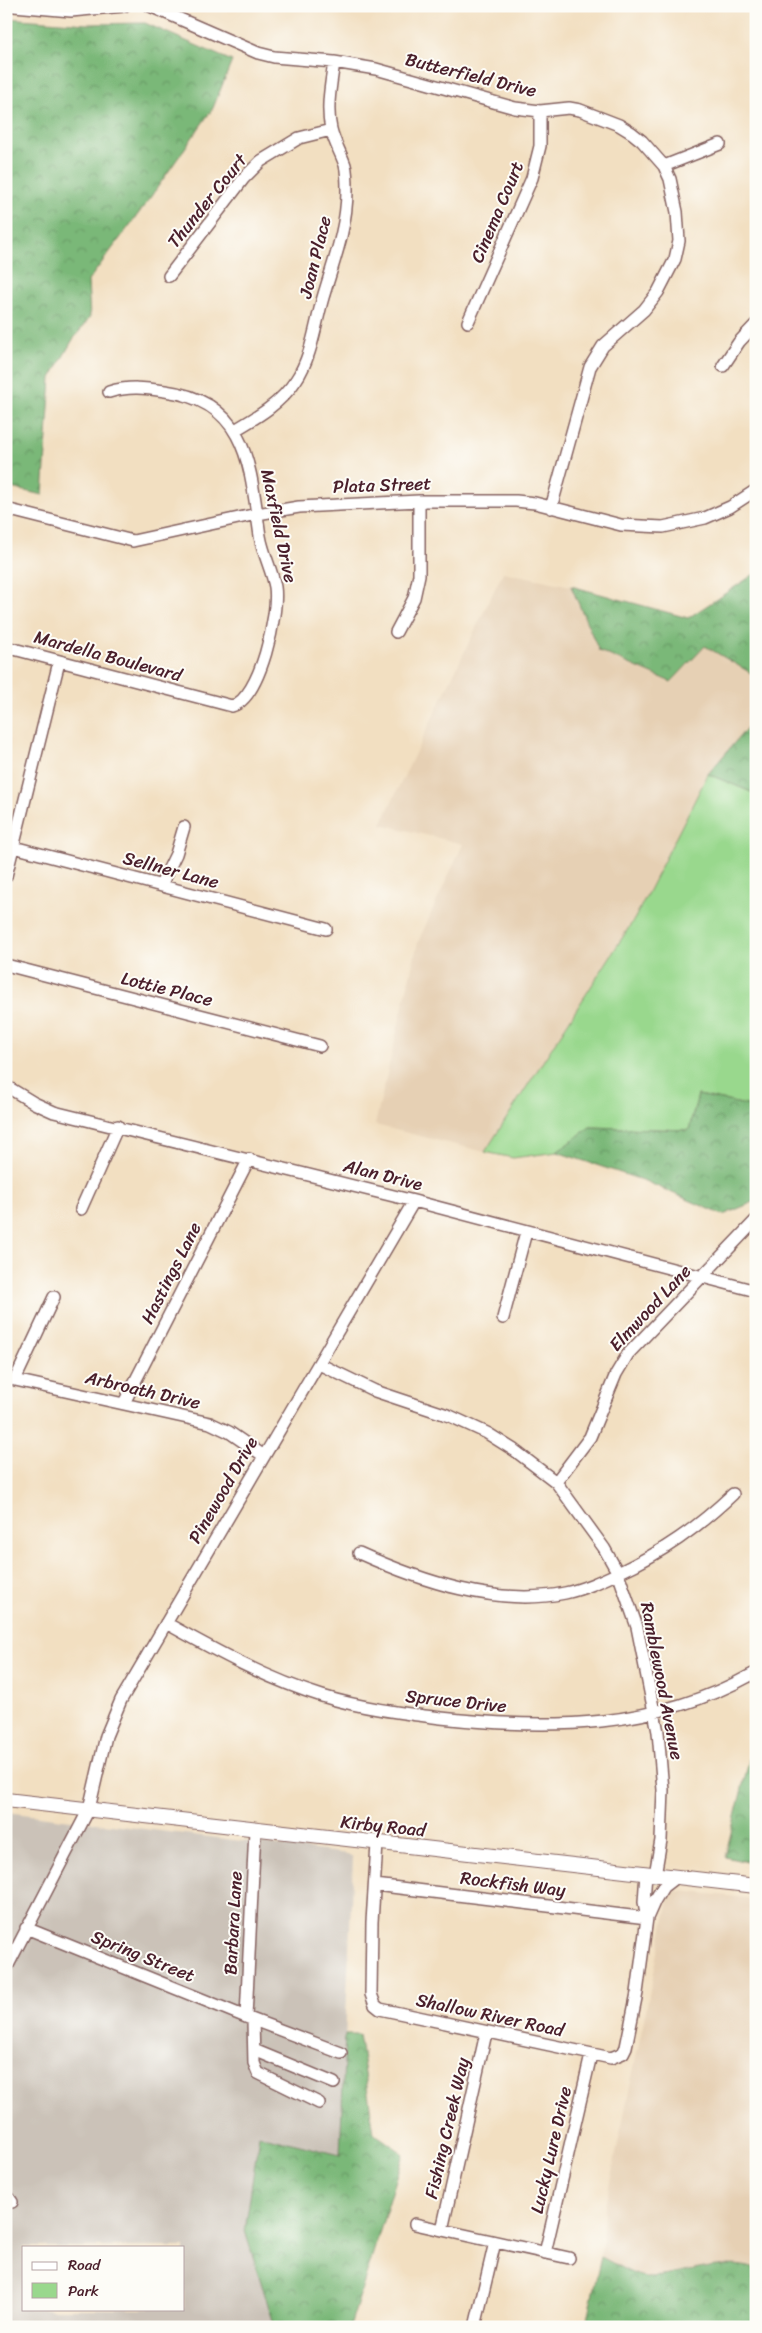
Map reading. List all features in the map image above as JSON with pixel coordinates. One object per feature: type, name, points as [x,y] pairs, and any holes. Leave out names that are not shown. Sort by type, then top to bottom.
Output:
[{"type":"main road","name":"Kirby Road","points":[[6,1800],[89,1808],[255,1830],[756,1886]]},
{"type":"street","points":[[14,6],[71,11],[124,6]]},
{"type":"street","name":"Butterfield Drive","points":[[150,6],[258,53],[376,69],[498,104],[540,111],[569,108],[592,114],[613,122],[642,141],[664,166],[670,179],[677,212],[679,241],[674,259],[658,292],[644,310],[603,346],[590,368],[551,508]]},
{"type":"street","name":"Joan Place","points":[[236,430],[265,412],[283,397],[298,379],[308,353],[336,256],[343,225],[347,192],[345,166],[331,130],[329,106],[334,62]]},
{"type":"street","name":"Cinema Court","points":[[468,322],[532,178],[540,146],[540,111]]},
{"type":"street","name":"Thunder Court","points":[[169,276],[244,178],[261,161],[299,138],[331,130]]},
{"type":"street","points":[[664,166],[720,144]]},
{"type":"street","points":[[724,366],[739,342],[756,324]]},
{"type":"street","points":[[109,392],[137,387],[183,393],[215,408],[236,430]]},
{"type":"street","name":"Maxfield Drive","points":[[201,698],[232,706],[242,701],[249,694],[273,621],[274,586],[262,550],[248,461],[236,430]]},
{"type":"street","name":"Plata Street","points":[[6,509],[133,541],[257,514],[326,504],[419,500],[494,500],[535,504],[620,525],[663,527],[705,518],[730,507],[756,490]]},
{"type":"street","points":[[396,632],[414,598],[419,575],[419,500]]},
{"type":"street","name":"Mardella Boulevard","points":[[6,647],[201,698]]},
{"type":"street","points":[[6,876],[10,846],[60,662]]},
{"type":"street","points":[[161,885],[176,854],[184,827]]},
{"type":"street","name":"Sellner Lane","points":[[10,846],[326,929]]},
{"type":"street","name":"Lottie Place","points":[[6,965],[320,1046]]},
{"type":"street","name":"Alan Drive","points":[[6,1086],[34,1103],[54,1112],[118,1126],[414,1201],[756,1291]]},
{"type":"street","points":[[81,1208],[118,1126]]},
{"type":"street","name":"Hastings Lane","points":[[124,1403],[249,1159]]},
{"type":"street","name":"Pinewood Drive","points":[[6,1969],[89,1808],[102,1748],[114,1715],[145,1656],[414,1201]]},
{"type":"street","name":"Elmwood Lane","points":[[556,1482],[590,1437],[616,1374],[628,1354],[756,1220]]},
{"type":"street","points":[[503,1318],[526,1232]]},
{"type":"street","points":[[11,1379],[54,1297]]},
{"type":"street","name":"Ramblewood Avenue","points":[[319,1364],[375,1391],[430,1408],[470,1424],[514,1450],[556,1482],[586,1520],[618,1573],[637,1627],[654,1712],[663,1790],[661,1840],[651,1874]]},
{"type":"street","name":"Arbroath Drive","points":[[11,1379],[210,1423],[229,1432],[264,1456]]},
{"type":"street","points":[[359,1554],[449,1586],[514,1596],[565,1593],[583,1588],[652,1557],[681,1539],[733,1494]]},
{"type":"street","name":"Spruce Drive","points":[[166,1623],[274,1678],[322,1696],[374,1709],[499,1724],[540,1725],[600,1721],[654,1712],[700,1700],[723,1691],[753,1674]]},
{"type":"street","name":"Barbara Lane","points":[[255,1830],[250,2019],[254,2068],[258,2072],[319,2104]]},
{"type":"street","name":"Shallow River Road","points":[[377,1844],[372,1922],[371,1994],[374,2005],[380,2009],[611,2058],[623,2053],[626,2047],[637,1993],[648,1918],[655,1900],[663,1888],[676,1877]]},
{"type":"street","name":"Shallow River Road","points":[[648,1918],[644,1902],[651,1874]]},
{"type":"street","name":"Rockfish Way","points":[[375,1885],[648,1918]]},
{"type":"street","name":"Spring Street","points":[[26,1928],[250,2019],[341,2053]]},
{"type":"street","name":"Fishing Creek Way","points":[[442,2230],[486,2032]]},
{"type":"street","points":[[254,2050],[334,2083]]},
{"type":"street","name":"Lucky Lure Drive","points":[[545,2253],[591,2055]]},
{"type":"street","points":[[415,2224],[569,2258]]},
{"type":"street","points":[[475,2327],[495,2242]]},
{"type":"shaded area","points":[[503,572],[571,586],[599,651],[671,682],[705,645],[756,676],[756,717],[708,774],[635,918],[485,1152],[375,1125],[418,942],[463,844],[381,824]]},
{"type":"shaded area","points":[[6,1812],[348,1854],[353,1858],[340,2155],[259,2135],[245,2231],[275,2327],[6,2327]]},
{"type":"shaded area","points":[[671,1890],[756,1899],[756,2266],[696,2269],[645,2278],[601,2257],[604,2211]]},
{"type":"green space","points":[[6,18],[87,24],[145,23],[232,61],[213,108],[145,205],[88,281],[90,317],[72,341],[51,378],[43,495],[6,487]]},
{"type":"green space","points":[[756,573],[756,676],[705,646],[671,682],[599,651],[571,586],[688,618]]},
{"type":"green space","points":[[756,717],[756,794],[708,774]]},
{"type":"green space","points":[[708,774],[756,794],[756,1107],[698,1095],[689,1130],[590,1127],[557,1152],[513,1158],[485,1152],[635,918]]},
{"type":"green space","points":[[698,1095],[756,1107],[756,1201],[723,1215],[645,1181],[557,1152],[590,1127],[689,1130]]},
{"type":"green space","points":[[756,1732],[756,1864],[725,1857]]},
{"type":"green space","points":[[345,2034],[359,2034],[374,2133],[404,2154],[350,2327],[275,2327],[245,2231],[259,2135],[340,2155]]},
{"type":"green space","points":[[601,2257],[643,2277],[729,2265],[756,2269],[756,2327],[585,2327]]}]
